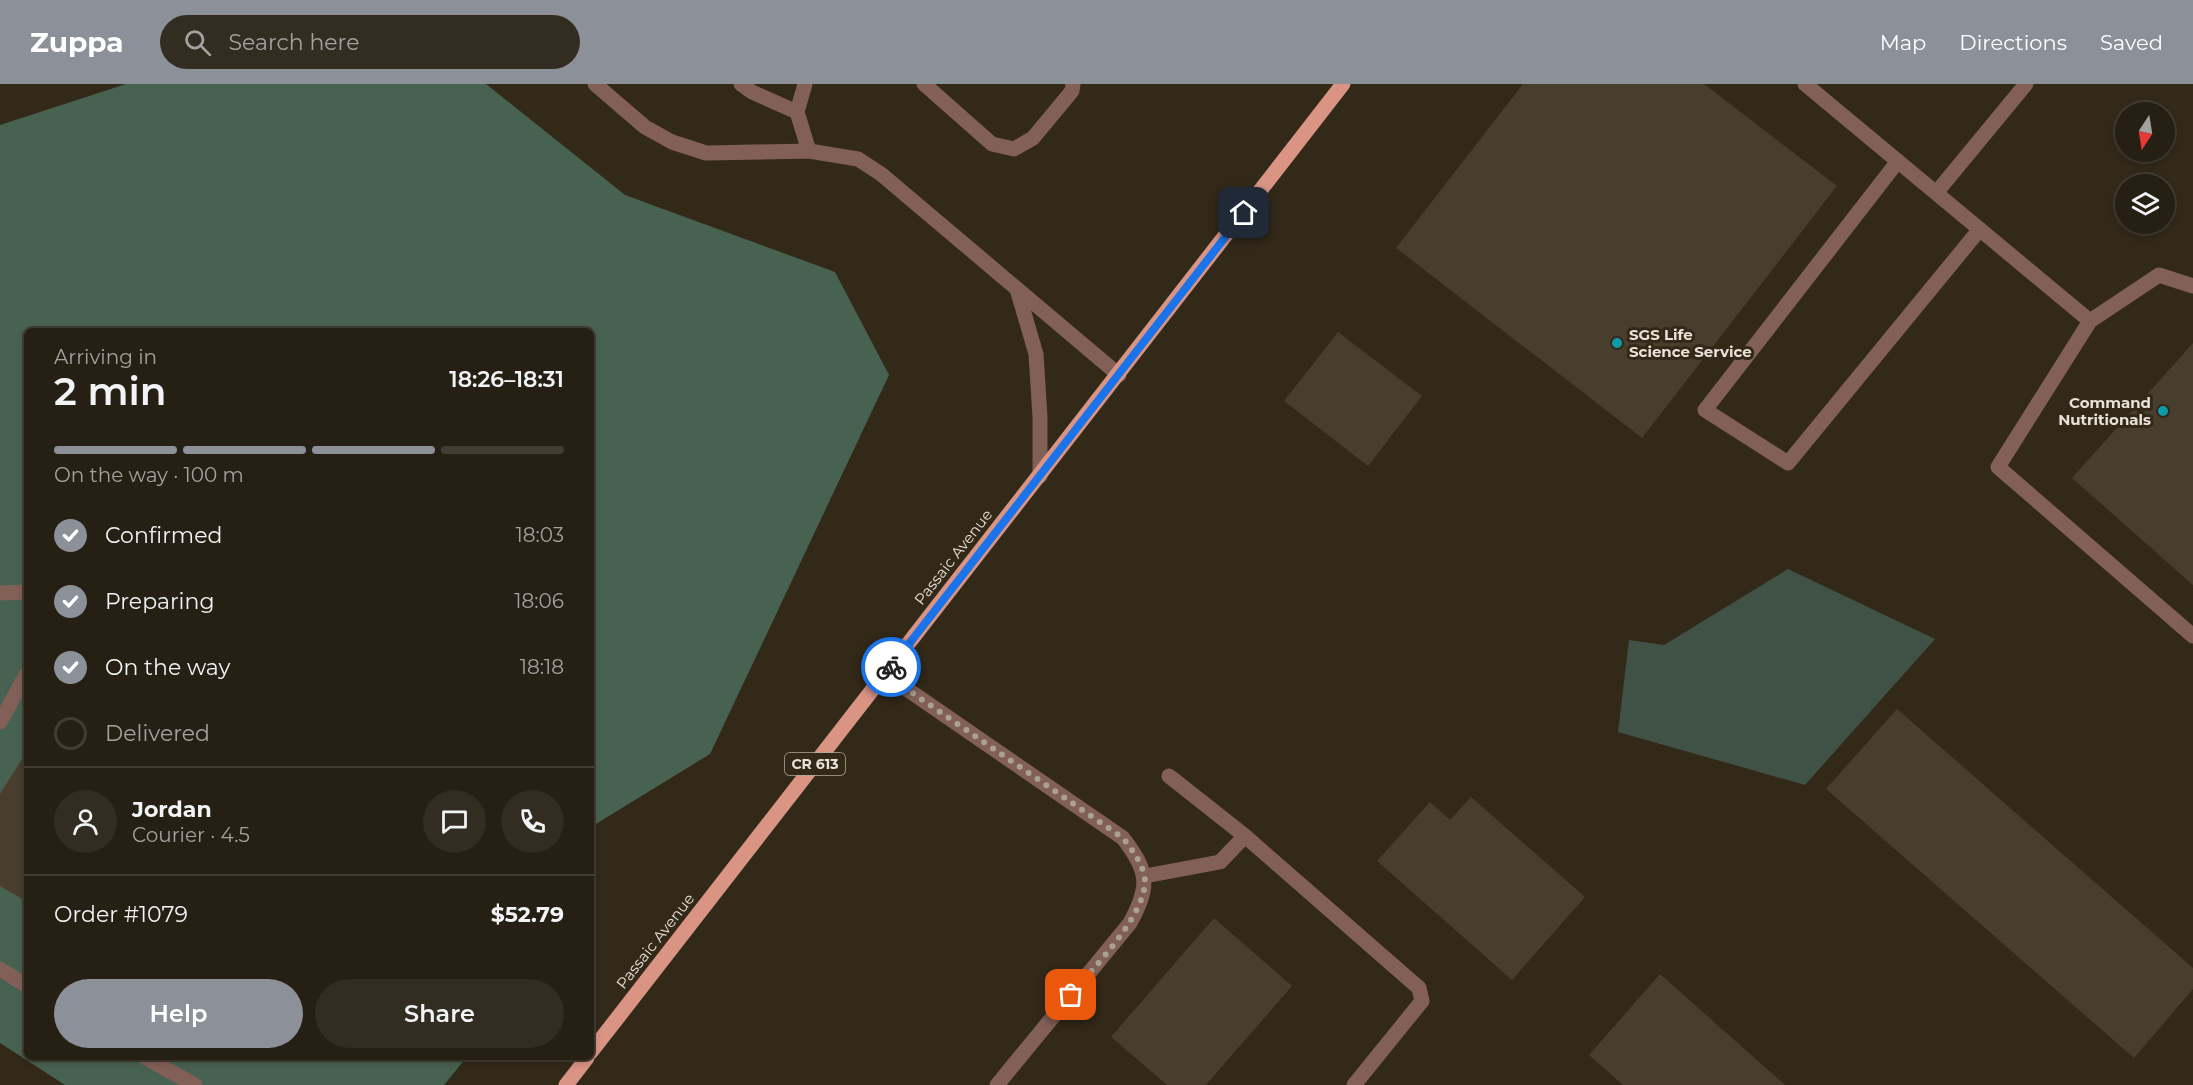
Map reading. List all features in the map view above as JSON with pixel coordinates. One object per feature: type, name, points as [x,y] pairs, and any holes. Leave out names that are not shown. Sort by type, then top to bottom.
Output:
[{"type":"main road","name":"Passaic Avenue","points":[[594,1048],[1343,84]]},
{"type":"main road","points":[[566,1085],[585,1060]]},
{"type":"street","points":[[595,84],[645,127],[672,142],[706,153],[809,151],[858,159],[881,174],[1119,375]]},
{"type":"street","points":[[741,84],[752,92],[797,111]]},
{"type":"street","points":[[806,84],[797,111],[809,151]]},
{"type":"street","points":[[924,84],[992,144],[1014,149],[1033,138],[1072,91],[1073,84]]},
{"type":"street","points":[[1806,84],[2090,321]]},
{"type":"street","points":[[1936,193],[2026,84]]},
{"type":"street","points":[[1898,160],[1705,410],[1788,463],[1980,229]]},
{"type":"street","points":[[2193,286],[2159,275],[2090,321],[1998,467],[2193,636]]},
{"type":"street","points":[[1017,289],[1036,354],[1040,417],[1040,476]]},
{"type":"street","points":[[0,593],[24,592]]},
{"type":"street","points":[[885,674],[1123,838],[1136,855],[1145,876],[1142,900],[1130,922],[997,1085]]},
{"type":"street","points":[[0,722],[5,705],[24,677]]},
{"type":"street","points":[[1169,776],[1245,836],[1419,988],[1422,1001],[1354,1085]]},
{"type":"street","points":[[1145,876],[1221,862],[1245,836]]},
{"type":"street","points":[[0,969],[24,984]]},
{"type":"street","points":[[150,1060],[195,1085]]},
{"type":"green space","points":[[126,84],[486,84],[625,195],[835,272],[889,375],[710,754],[594,825],[594,328],[24,328],[24,1059],[0,1043],[0,125]]},
{"type":"green space","points":[[1788,569],[1935,639],[1805,785],[1618,732],[1629,640],[1664,645]]},
{"type":"green space","points":[[26,1060],[464,1060],[444,1085],[65,1085]]},
{"type":"building","name":"SGS Life Science Service","points":[[1523,84],[1704,84],[1837,186],[1642,438],[1396,248]]},
{"type":"building","points":[[1338,332],[1422,396],[1368,466],[1284,401]]},
{"type":"building","name":"Command Nutritionals","points":[[2193,343],[2193,585],[2072,478]]},
{"type":"building","points":[[1897,709],[2193,968],[2193,989],[2134,1058],[1826,789]]},
{"type":"building","points":[[24,756],[24,900],[0,886],[0,794]]},
{"type":"building","points":[[1471,797],[1585,897],[1512,980],[1377,861],[1430,802],[1450,820]]},
{"type":"building","points":[[1214,918],[1292,986],[1206,1085],[1167,1085],[1111,1037]]},
{"type":"building","points":[[1660,974],[1785,1085],[1623,1085],[1589,1055]]},
{"type":"way so far","points":[[891,667],[885,674],[1123,838],[1136,855],[1145,876],[1142,900],[1130,922],[1071,995]]},
{"type":"place","name":"SGS Life Science Service","points":[[1617,343]]},
{"type":"place","name":"Command Nutritionals","points":[[2163,411]]},
{"type":"route","points":[[891,667],[1244,213]]}]
